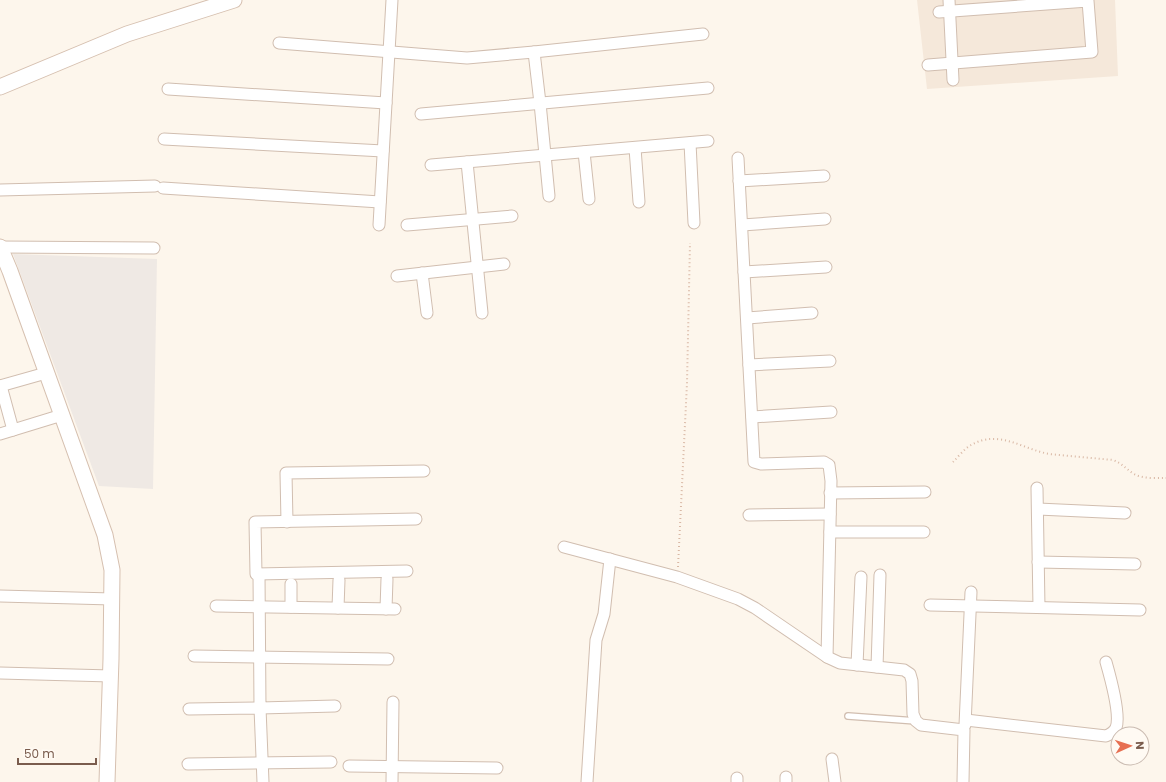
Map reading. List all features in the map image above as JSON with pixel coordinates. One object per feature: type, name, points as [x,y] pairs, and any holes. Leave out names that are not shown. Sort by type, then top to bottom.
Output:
[{"type":"street","points":[[0,87],[127,34],[234,0]]},
{"type":"street","points":[[379,225],[392,0]]},
{"type":"street","points":[[928,64],[952,63],[1092,52],[1088,1],[946,8],[952,63],[952,80]]},
{"type":"street","points":[[279,43],[467,58],[704,34]]},
{"type":"street","points":[[534,52],[549,196]]},
{"type":"street","points":[[421,114],[708,88]]},
{"type":"street","points":[[168,89],[386,103]]},
{"type":"street","points":[[164,139],[383,151]]},
{"type":"street","points":[[430,165],[708,141]]},
{"type":"street","points":[[690,143],[694,223]]},
{"type":"street","points":[[635,148],[639,202]]},
{"type":"street","points":[[584,152],[589,199]]},
{"type":"street","points":[[738,158],[754,462],[761,464],[824,462],[829,465],[831,481],[827,657]]},
{"type":"street","points":[[467,162],[482,313]]},
{"type":"street","points":[[739,181],[824,176]]},
{"type":"street","points":[[0,190],[159,187],[380,202]]},
{"type":"street","points":[[407,225],[512,216]]},
{"type":"street","points":[[742,225],[825,219]]},
{"type":"street","points":[[107,782],[111,676],[112,570],[105,535],[0,247],[154,248]]},
{"type":"street","points":[[397,276],[504,264]]},
{"type":"street","points":[[744,272],[826,267]]},
{"type":"street","points":[[422,273],[427,313]]},
{"type":"street","points":[[747,318],[812,313]]},
{"type":"street","points":[[749,365],[830,361]]},
{"type":"street","points":[[13,430],[0,386],[46,373]]},
{"type":"street","points":[[752,417],[831,412]]},
{"type":"street","points":[[0,434],[62,415]]},
{"type":"street","points":[[287,522],[286,473],[424,471]]},
{"type":"street","points":[[1037,488],[1039,607]]},
{"type":"street","points":[[830,493],[925,492]]},
{"type":"street","points":[[1038,509],[1125,513]]},
{"type":"street","points":[[749,515],[830,514]]},
{"type":"street","points":[[263,782],[260,708],[259,574],[256,574],[255,522],[416,519]]},
{"type":"street","points":[[830,532],[924,532]]},
{"type":"street","points":[[564,547],[677,577],[748,603],[827,657],[840,663],[904,670],[910,674],[912,681],[913,714],[916,722],[922,725],[965,725],[1106,736],[1112,733],[1116,728],[1117,720],[1114,694],[1106,662]]},
{"type":"street","points":[[587,782],[596,640],[604,614],[610,559]]},
{"type":"street","points":[[1038,562],[1135,564]]},
{"type":"street","points":[[259,574],[407,571]]},
{"type":"street","points":[[876,667],[880,575]]},
{"type":"street","points":[[857,665],[861,577]]},
{"type":"street","points":[[216,606],[390,609],[387,579]]},
{"type":"street","points":[[338,608],[339,580]]},
{"type":"street","points":[[291,584],[291,607]]},
{"type":"street","points":[[962,782],[971,592]]},
{"type":"street","points":[[0,596],[112,599]]},
{"type":"street","points":[[930,605],[1140,610]]},
{"type":"street","points":[[194,656],[388,659]]},
{"type":"street","points":[[0,673],[111,676]]},
{"type":"street","points":[[392,782],[393,702]]},
{"type":"street","points":[[189,709],[335,706]]},
{"type":"street","points":[[832,759],[835,782]]},
{"type":"street","points":[[188,764],[331,762]]},
{"type":"street","points":[[348,766],[497,768]]},
{"type":"lane","points":[[848,716],[916,722]]},
{"type":"path","points":[[677,577],[687,383],[690,242]]},
{"type":"path","points":[[953,462],[970,445],[988,439],[1006,440],[1049,454],[1113,460],[1120,463],[1134,474],[1143,477],[1166,478]]},
{"type":"shaded area","points":[[917,0],[1115,0],[1118,76],[927,89]]},
{"type":"shaded area","points":[[13,254],[157,259],[153,489],[99,486]]}]
